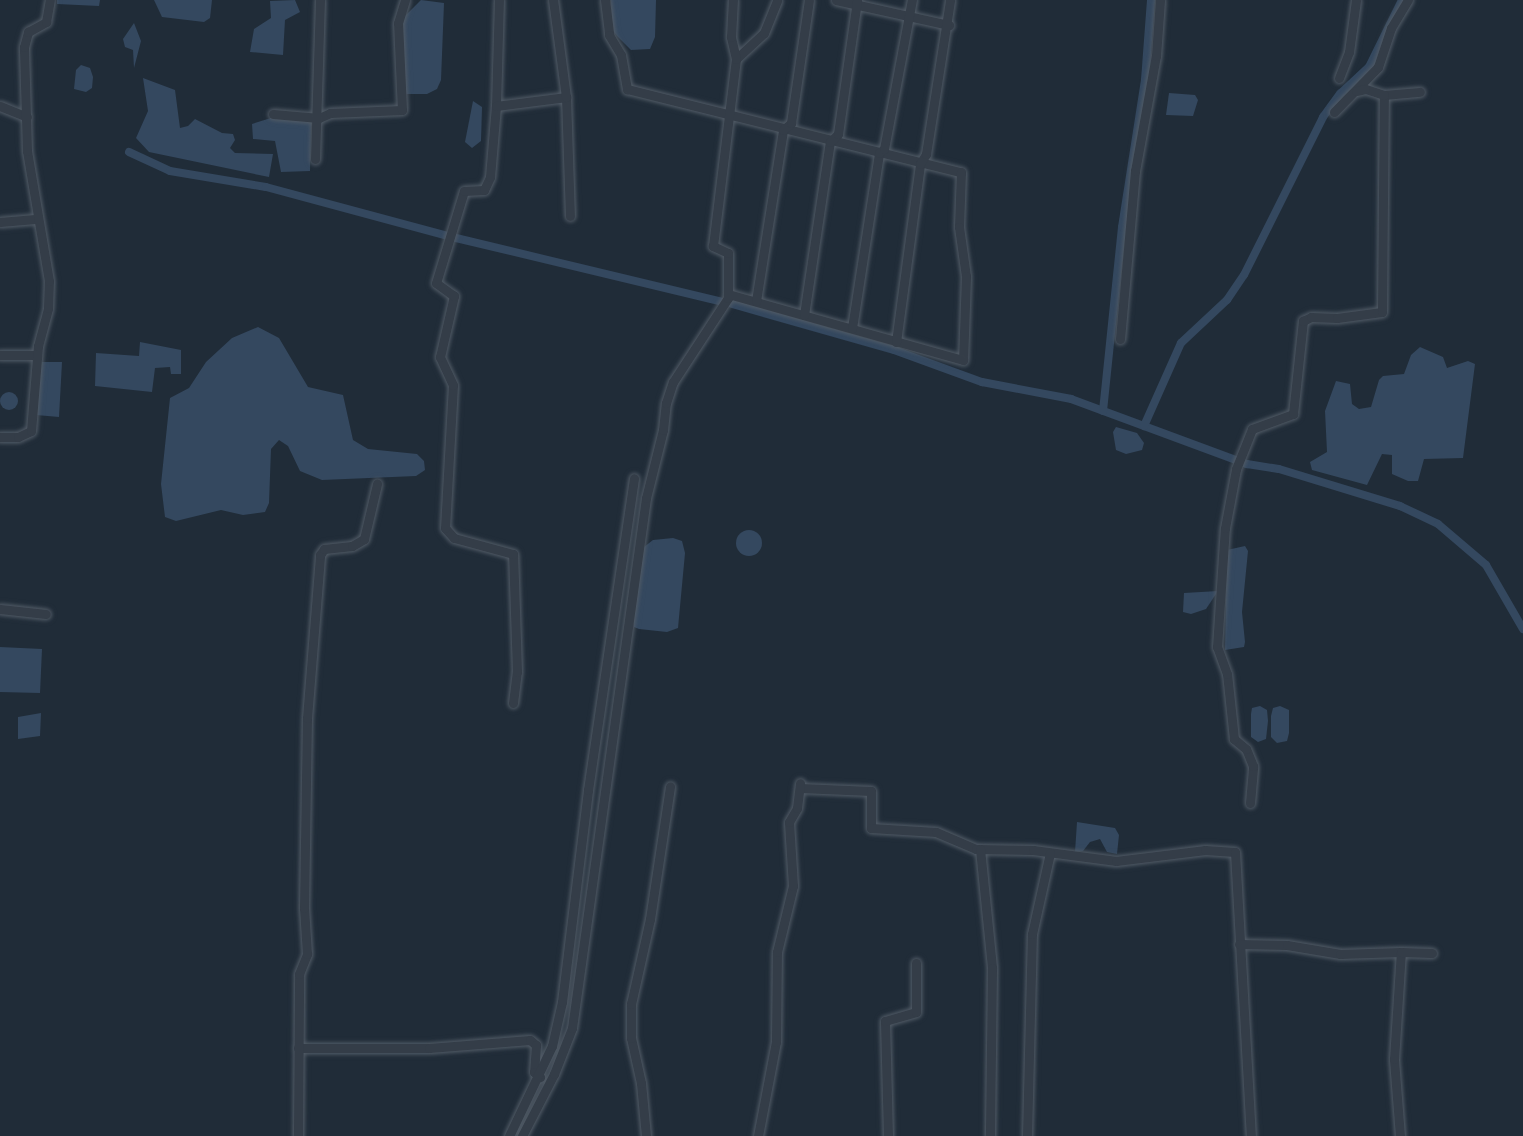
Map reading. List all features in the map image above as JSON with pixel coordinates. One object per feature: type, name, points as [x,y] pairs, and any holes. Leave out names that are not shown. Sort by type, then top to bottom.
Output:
[{"type":"street","points":[[0,437],[18,437],[31,431],[38,355],[49,297],[27,151],[24,37],[46,22],[50,0]]},
{"type":"street","points":[[315,159],[320,0]]},
{"type":"street","points":[[273,114],[316,118],[330,113],[402,110],[398,23],[405,0]]},
{"type":"street","points":[[499,0],[496,106],[490,177],[484,190],[464,190],[436,283],[454,296],[440,357],[453,385],[445,528],[454,538],[513,554],[517,672],[513,703]]},
{"type":"street","points":[[553,0],[566,97],[570,216]]},
{"type":"street","points":[[605,0],[609,35],[621,55],[625,88],[830,142],[962,172],[959,227],[966,276],[963,360],[728,294]]},
{"type":"street","points":[[522,1136],[550,1083],[572,1028],[591,876],[646,498],[663,430],[666,403],[673,382],[721,313],[728,294],[728,253],[712,246],[735,59],[732,37],[733,0]]},
{"type":"street","points":[[735,59],[764,33],[777,0]]},
{"type":"street","points":[[756,301],[783,130],[791,123],[809,0]]},
{"type":"street","points":[[836,0],[857,2],[909,19],[949,26]]},
{"type":"street","points":[[852,328],[879,153],[884,148],[912,0]]},
{"type":"street","points":[[896,342],[920,164],[925,158],[949,26],[950,0]]},
{"type":"street","points":[[1120,339],[1134,183],[1156,56],[1160,0]]},
{"type":"street","points":[[1339,78],[1349,52],[1356,0]]},
{"type":"street","points":[[1334,112],[1378,67],[1391,28],[1408,0]]},
{"type":"street","points":[[804,315],[830,142],[838,134],[857,2]]},
{"type":"street","points":[[1356,91],[1365,88],[1384,95],[1420,92]]},
{"type":"street","points":[[1250,803],[1254,766],[1232,731],[1227,674],[1217,648],[1223,542],[1236,469],[1252,429],[1293,414],[1302,350],[1300,328],[1306,317],[1338,318],[1382,312],[1384,95]]},
{"type":"street","points":[[496,106],[566,97]]},
{"type":"street","points":[[0,106],[27,117]]},
{"type":"street","points":[[0,222],[38,219]]},
{"type":"street","points":[[0,356],[38,355]]},
{"type":"street","points":[[509,1136],[552,1046],[562,1002],[588,790],[634,478]]},
{"type":"street","points":[[298,1136],[299,974],[307,954],[304,865],[308,843],[308,699],[320,555],[324,549],[352,546],[364,539],[377,484]]},
{"type":"street","points":[[0,609],[46,614]]},
{"type":"street","points":[[758,1136],[776,1042],[774,997],[778,943],[793,886],[789,822],[797,808],[800,785],[871,791],[871,828],[936,832],[980,849],[1050,853],[1116,861],[1231,850],[1237,857],[1239,944],[1251,1136]]},
{"type":"street","points":[[646,1136],[642,1091],[631,1038],[631,1004],[650,919],[670,786]]},
{"type":"street","points":[[980,849],[992,958],[990,1136]]},
{"type":"street","points":[[1027,1136],[1032,934],[1050,853]]},
{"type":"street","points":[[1239,944],[1287,945],[1340,954],[1432,952]]},
{"type":"street","points":[[1400,1136],[1394,1059],[1401,952]]},
{"type":"street","points":[[888,1136],[885,1021],[916,1012],[916,963]]},
{"type":"street","points":[[298,1048],[429,1048],[530,1040],[536,1044],[534,1072],[550,1083]]},
{"type":"water","points":[[57,0],[100,0],[99,6],[57,4]]},
{"type":"water","points":[[154,0],[212,0],[210,18],[204,22],[162,17]]},
{"type":"water","points":[[295,0],[300,12],[285,20],[283,55],[250,52],[254,29],[271,18],[270,1]]},
{"type":"water","points":[[421,0],[444,3],[441,80],[437,89],[427,94],[406,94],[402,19]]},
{"type":"water","points":[[611,0],[656,0],[655,37],[650,49],[631,50],[617,36],[612,29]]},
{"type":"water","points":[[134,23],[141,41],[134,68],[133,50],[125,47],[123,39]]},
{"type":"water","points":[[81,65],[90,68],[93,77],[92,88],[86,92],[74,89],[76,70]]},
{"type":"water","points":[[143,78],[175,90],[180,128],[188,126],[195,119],[222,133],[233,134],[235,140],[230,148],[235,153],[273,154],[269,177],[149,152],[136,138],[148,111]]},
{"type":"water","points":[[1169,93],[1195,95],[1198,100],[1193,116],[1166,115]]},
{"type":"water","points":[[473,101],[482,107],[481,141],[472,148],[465,142]]},
{"type":"water","points":[[274,117],[311,121],[310,171],[281,172],[275,141],[253,139],[252,124]]},
{"type":"water","points":[[258,327],[279,338],[308,387],[343,395],[353,440],[368,449],[417,454],[424,461],[425,470],[416,476],[322,480],[300,471],[288,446],[279,440],[271,449],[269,503],[265,512],[243,515],[221,510],[176,521],[165,517],[161,484],[170,398],[189,388],[206,362],[232,338]]},
{"type":"water","points":[[140,342],[181,350],[181,374],[171,374],[170,367],[155,368],[152,392],[95,386],[96,353],[139,356]]},
{"type":"water","points":[[1420,347],[1443,357],[1447,368],[1468,361],[1475,364],[1463,458],[1424,459],[1418,481],[1408,481],[1392,474],[1392,455],[1382,454],[1367,485],[1312,470],[1310,462],[1327,452],[1325,411],[1336,381],[1350,384],[1352,404],[1359,409],[1371,407],[1379,380],[1383,376],[1404,374],[1411,355]]},
{"type":"water","points":[[41,362],[62,362],[59,417],[36,415]]},
{"type":"water","points":[[5,392],[13,392],[18,397],[16,408],[5,410],[0,405],[0,397]]},
{"type":"water","points":[[1116,427],[1137,433],[1144,443],[1142,450],[1126,454],[1116,450],[1113,432]]},
{"type":"water","points":[[749,530],[758,534],[762,543],[758,552],[749,556],[740,552],[736,543],[740,534]]},
{"type":"water","points":[[673,538],[682,541],[685,553],[678,628],[667,632],[634,627],[644,547],[653,540]]},
{"type":"water","points":[[1245,546],[1248,551],[1242,612],[1245,642],[1244,647],[1225,650],[1227,550]]},
{"type":"water","points":[[1218,591],[1206,609],[1191,614],[1183,612],[1184,593]]},
{"type":"water","points":[[0,647],[42,649],[40,693],[0,692]]},
{"type":"water","points":[[1260,706],[1267,710],[1268,721],[1266,739],[1258,742],[1251,737],[1251,714],[1252,708]]},
{"type":"water","points":[[1280,706],[1289,710],[1289,733],[1287,741],[1277,743],[1271,737],[1271,716],[1273,708]]},
{"type":"water","points":[[41,713],[40,736],[18,739],[18,717]]},
{"type":"water","points":[[1077,822],[1115,828],[1119,835],[1117,854],[1107,852],[1100,839],[1090,842],[1083,851],[1075,852]]},
{"type":"waterway","points":[[1103,411],[1122,227],[1145,80],[1151,0]]},
{"type":"waterway","points":[[1144,426],[1181,343],[1227,300],[1244,275],[1323,117],[1340,94],[1369,67],[1402,0]]},
{"type":"waterway","points":[[129,152],[170,171],[266,187],[448,236]]},
{"type":"waterway","points":[[456,238],[722,302]]},
{"type":"waterway","points":[[732,304],[894,350],[982,382],[1071,399],[1247,464],[1279,469],[1400,506],[1438,524],[1486,565],[1523,629]]}]
